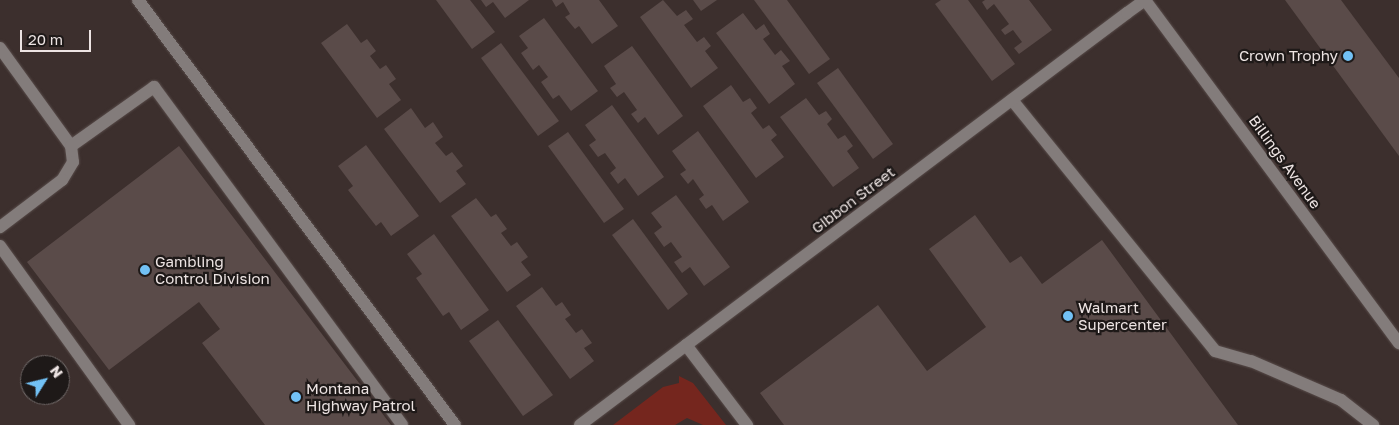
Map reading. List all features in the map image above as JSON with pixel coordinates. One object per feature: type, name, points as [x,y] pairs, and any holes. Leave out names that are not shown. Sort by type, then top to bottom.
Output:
[{"type":"street","points":[[138,0],[455,425]]},
{"type":"street","name":"Gibbon Street","points":[[580,425],[1145,0]]},
{"type":"street","name":"Billings Avenue","points":[[1145,0],[1399,343]]},
{"type":"street","points":[[0,48],[71,146],[73,162],[62,180],[0,227]]},
{"type":"street","points":[[71,146],[154,87],[402,425]]},
{"type":"street","points":[[1012,100],[1215,351],[1251,361],[1341,400],[1374,425]]},
{"type":"street","points":[[0,246],[129,425]]},
{"type":"street","points":[[686,346],[747,425]]},
{"type":"shaded area","points":[[679,376],[693,383],[726,425],[703,425],[687,418],[675,425],[613,425],[663,387],[679,383]]},
{"type":"building","points":[[436,0],[470,0],[495,32],[472,49]]},
{"type":"building","points":[[481,0],[529,0],[505,18],[493,2],[486,7]]},
{"type":"building","points":[[552,0],[599,0],[618,26],[592,44],[579,26],[575,29],[565,17],[570,14],[563,2],[556,7]]},
{"type":"building","points":[[663,0],[677,16],[686,10],[693,19],[684,25],[697,42],[704,37],[711,46],[705,51],[718,68],[691,88],[640,17]]},
{"type":"building","points":[[693,0],[717,0],[701,11]]},
{"type":"building","points":[[754,0],[787,0],[830,59],[809,74]]},
{"type":"building","points":[[941,0],[968,0],[1015,64],[992,81],[935,4]]},
{"type":"building","points":[[985,0],[1029,0],[1052,30],[1019,54],[1014,48],[1022,42],[1013,30],[1005,35],[1001,30],[1009,24],[994,4],[987,10],[982,2]]},
{"type":"building","points":[[1285,0],[1341,0],[1399,78],[1399,156]]},
{"type":"building","points":[[743,13],[756,30],[764,24],[770,34],[763,39],[775,55],[781,50],[790,61],[782,66],[795,84],[769,104],[716,33]]},
{"type":"building","points":[[544,18],[598,91],[571,111],[559,95],[553,99],[541,82],[548,77],[539,65],[533,70],[521,53],[528,48],[519,36]]},
{"type":"building","points":[[347,24],[361,43],[367,39],[376,51],[370,56],[380,69],[386,65],[396,79],[389,84],[401,100],[377,118],[321,43]]},
{"type":"building","points":[[501,43],[559,121],[538,136],[481,58]]},
{"type":"building","points":[[632,46],[683,116],[658,135],[645,117],[638,123],[631,114],[637,110],[624,92],[617,97],[610,88],[616,84],[604,66]]},
{"type":"building","points":[[838,68],[893,144],[873,159],[817,83]]},
{"type":"building","points":[[731,85],[743,102],[750,98],[757,108],[751,113],[763,129],[769,125],[777,135],[771,140],[784,157],[756,178],[703,106]]},
{"type":"building","points":[[806,98],[819,115],[826,111],[832,119],[827,124],[838,139],[845,135],[853,146],[847,151],[859,168],[833,187],[780,117]]},
{"type":"building","points":[[612,105],[664,177],[638,196],[625,178],[618,184],[610,173],[616,168],[605,153],[598,157],[589,145],[596,140],[585,125]]},
{"type":"building","points":[[411,108],[425,128],[433,122],[443,137],[435,143],[446,156],[452,152],[463,166],[456,171],[466,184],[440,203],[384,129]]},
{"type":"building","points":[[698,131],[749,202],[723,221],[712,205],[706,209],[699,199],[704,195],[693,179],[688,184],[680,174],[686,170],[672,151]]},
{"type":"building","points":[[568,132],[624,209],[604,223],[548,146]]},
{"type":"building","points":[[366,145],[419,216],[391,236],[381,222],[376,226],[348,190],[353,186],[338,166]]},
{"type":"building","points":[[179,146],[391,425],[265,425],[202,343],[220,329],[199,302],[109,370],[27,262]]},
{"type":"building","points":[[676,195],[730,267],[704,286],[690,267],[682,273],[674,262],[682,257],[671,242],[664,247],[654,233],[662,227],[651,213]]},
{"type":"building","points":[[476,198],[491,217],[496,214],[507,229],[501,233],[511,246],[517,242],[528,257],[521,262],[531,275],[507,292],[451,216]]},
{"type":"building","name":"Walmart Supercenter","points":[[975,215],[1010,263],[1021,256],[1042,284],[1102,240],[1238,425],[784,425],[760,393],[878,305],[927,371],[986,327],[929,249]]},
{"type":"building","points":[[633,219],[688,294],[668,310],[612,235]]},
{"type":"building","points":[[434,234],[489,310],[461,330],[449,312],[443,316],[416,278],[422,274],[407,254]]},
{"type":"building","points":[[542,287],[556,306],[562,302],[571,315],[565,319],[576,333],[582,329],[592,343],[584,348],[594,361],[570,379],[516,306]]},
{"type":"building","points":[[498,320],[553,395],[523,416],[469,341]]},
{"type":"place","name":"Crown Trophy","points":[[1348,56]]},
{"type":"place","name":"Gambling Control Division","points":[[145,270]]},
{"type":"place","name":"Walmart Supercenter","points":[[1068,316]]},
{"type":"place","name":"Montana Highway Patrol","points":[[296,397]]}]
